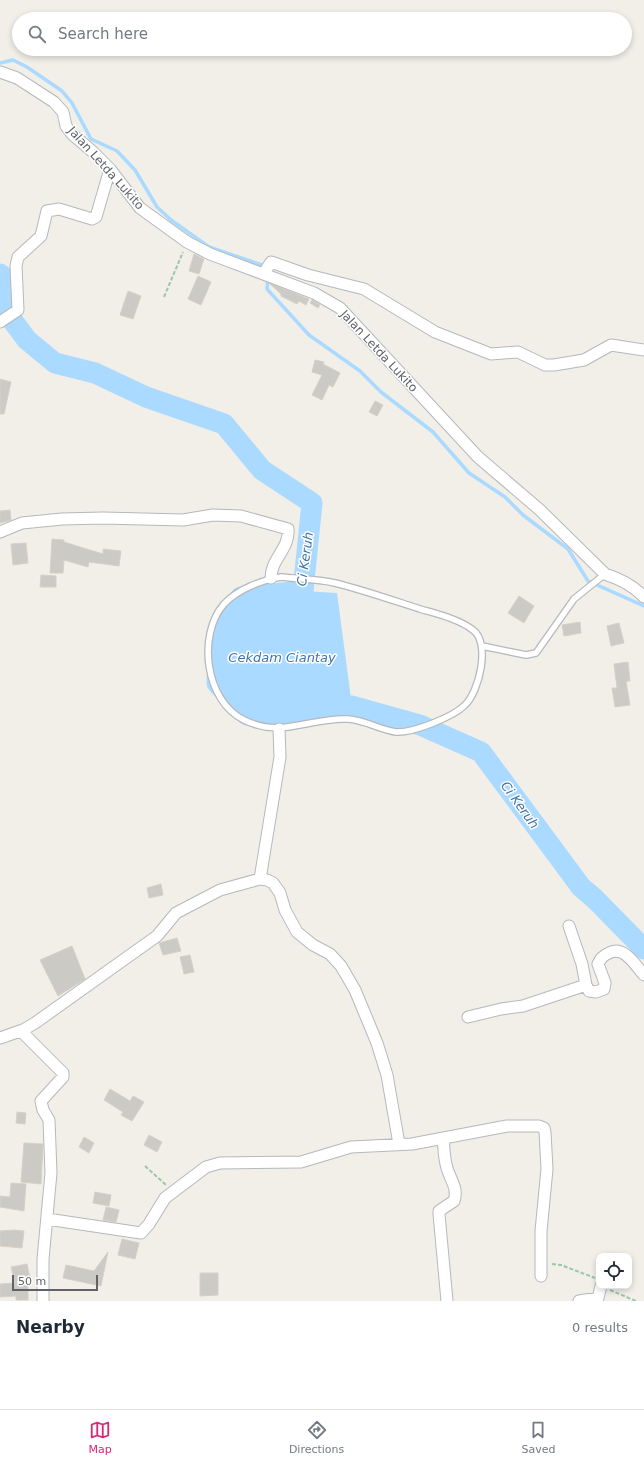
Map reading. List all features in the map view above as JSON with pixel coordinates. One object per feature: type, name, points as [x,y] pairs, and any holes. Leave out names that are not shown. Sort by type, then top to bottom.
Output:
[{"type":"street","name":"Jalan Letda Lukito","points":[[0,72],[17,78],[54,102],[62,112],[66,126],[72,134],[110,169],[140,208],[187,242],[210,254],[268,271],[314,293],[340,308],[478,457],[540,510],[603,576],[625,582],[636,589],[644,597]]},
{"type":"street","points":[[0,322],[18,310],[16,266],[18,258],[40,236],[48,211],[59,209],[92,219],[96,218],[110,169]]},
{"type":"street","points":[[268,271],[274,263],[308,275],[364,289],[429,329],[491,354],[518,352],[545,365],[554,365],[584,360],[611,345],[644,350]]},
{"type":"street","points":[[0,532],[22,523],[62,519],[104,518],[183,520],[213,515],[241,516],[288,529],[289,537],[282,551],[274,561],[276,578]]},
{"type":"street","points":[[260,879],[280,757],[279,729]]},
{"type":"street","points":[[0,1038],[21,1031],[35,1023],[156,936],[176,913],[220,890],[260,879],[273,883],[280,893],[285,910],[297,932],[313,946],[330,954],[341,966],[355,990],[377,1043],[387,1075],[399,1144]]},
{"type":"street","points":[[568,926],[582,964],[586,984],[588,989],[592,992],[604,989],[605,984],[598,964],[607,954],[614,950],[622,952],[644,975]]},
{"type":"street","points":[[468,1017],[501,1009],[523,1006],[586,984]]},
{"type":"street","points":[[21,1031],[63,1073],[63,1077],[41,1101],[42,1110],[49,1120],[51,1173],[43,1259],[43,1301]]},
{"type":"street","points":[[47,1219],[141,1233],[150,1224],[165,1198],[173,1190],[206,1167],[220,1163],[301,1162],[350,1147],[399,1144],[443,1138],[507,1126],[539,1126],[544,1128],[547,1169],[541,1231],[540,1276]]},
{"type":"street","points":[[443,1138],[446,1166],[454,1185],[455,1192],[454,1201],[439,1211],[447,1301]]},
{"type":"street","points":[[580,1301],[598,1298],[600,1289]]},
{"type":"lane","points":[[482,646],[526,655],[536,653],[574,599],[603,576]]},
{"type":"lane","points":[[276,578],[335,583],[449,618],[474,630],[482,646],[482,668],[467,704],[459,711],[409,732],[395,732],[349,719],[324,721],[279,729],[262,727],[242,719],[222,702],[211,678],[208,652],[212,626],[224,604],[242,590],[276,578]]},
{"type":"path","points":[[164,297],[187,242]]},
{"type":"path","points":[[145,1166],[173,1190]]},
{"type":"path","points":[[541,1263],[561,1265],[596,1280]]},
{"type":"path","points":[[610,1289],[636,1301]]},
{"type":"water","name":"Cekdam Ciantay","points":[[303,591],[337,593],[352,706],[338,714],[284,720],[247,715],[217,683],[219,631],[241,598]]},
{"type":"building","points":[[194,254],[204,259],[199,274],[189,271]]},
{"type":"building","points":[[198,276],[211,282],[201,305],[188,299]]},
{"type":"building","points":[[269,283],[309,299],[306,305],[299,301],[297,304],[281,296],[281,294]]},
{"type":"building","points":[[128,291],[141,296],[133,319],[120,315]]},
{"type":"building","points":[[312,300],[320,305],[318,308],[310,303]]},
{"type":"building","points":[[315,360],[324,362],[323,364],[340,373],[333,387],[329,385],[322,400],[312,395],[322,375],[312,372]]},
{"type":"building","points":[[0,379],[11,382],[4,414],[0,414]]},
{"type":"building","points":[[375,401],[383,405],[377,416],[369,412]]},
{"type":"building","points":[[10,510],[11,520],[0,523],[0,511]]},
{"type":"building","points":[[52,539],[64,540],[64,542],[103,554],[103,549],[121,551],[119,566],[89,562],[88,567],[64,560],[63,573],[50,573]]},
{"type":"building","points":[[26,543],[28,563],[13,565],[11,544]]},
{"type":"building","points":[[41,575],[56,576],[56,587],[40,587]]},
{"type":"building","points":[[519,596],[534,606],[524,623],[508,613]]},
{"type":"building","points":[[580,622],[581,633],[564,636],[562,625]]},
{"type":"building","points":[[619,623],[624,643],[611,646],[607,626]]},
{"type":"building","points":[[628,662],[630,681],[626,681],[630,705],[615,707],[612,688],[617,688],[614,664]]},
{"type":"building","points":[[161,884],[163,895],[149,898],[147,888]]},
{"type":"building","points":[[177,938],[181,951],[163,955],[159,943]]},
{"type":"building","points":[[72,946],[85,979],[58,996],[40,960]]},
{"type":"building","points":[[190,955],[194,972],[184,974],[180,957]]},
{"type":"building","points":[[110,1089],[130,1101],[133,1096],[144,1102],[132,1121],[121,1115],[123,1112],[104,1100]]},
{"type":"building","points":[[17,1112],[26,1113],[25,1124],[16,1123]]},
{"type":"building","points":[[149,1135],[162,1142],[157,1152],[144,1145]]},
{"type":"building","points":[[84,1137],[94,1143],[89,1153],[79,1147]]},
{"type":"building","points":[[24,1143],[43,1144],[41,1184],[21,1182]]},
{"type":"building","points":[[11,1183],[26,1184],[24,1211],[0,1207],[0,1196],[10,1197]]},
{"type":"building","points":[[95,1192],[111,1195],[109,1206],[93,1203]]},
{"type":"building","points":[[106,1207],[119,1210],[116,1222],[103,1220]]},
{"type":"building","points":[[0,1231],[24,1231],[22,1248],[0,1246]]},
{"type":"building","points":[[122,1239],[139,1243],[135,1259],[118,1255]]},
{"type":"building","points":[[108,1252],[101,1286],[63,1278],[66,1265],[94,1271]]},
{"type":"building","points":[[27,1264],[30,1278],[28,1278],[28,1300],[16,1300],[16,1296],[0,1297],[0,1284],[15,1283],[11,1267]]},
{"type":"building","points":[[200,1273],[218,1273],[218,1295],[200,1296]]},
{"type":"waterway","points":[[0,63],[13,60],[27,67],[62,91],[72,103],[91,139],[117,151],[135,170],[157,207],[171,220],[209,247],[265,266]]},
{"type":"waterway","name":"Ci Keruh","points":[[0,274],[2,276],[4,309],[27,340],[55,363],[95,373],[146,397],[224,424],[262,470],[312,503],[303,591],[241,597],[219,631],[217,683],[247,715],[284,720],[352,706],[420,725],[481,752],[581,887],[595,899],[644,949]]},
{"type":"waterway","points":[[268,278],[267,289],[309,335],[360,371],[381,392],[433,432],[469,473],[505,497],[523,515],[568,549],[588,581],[644,606]]}]
